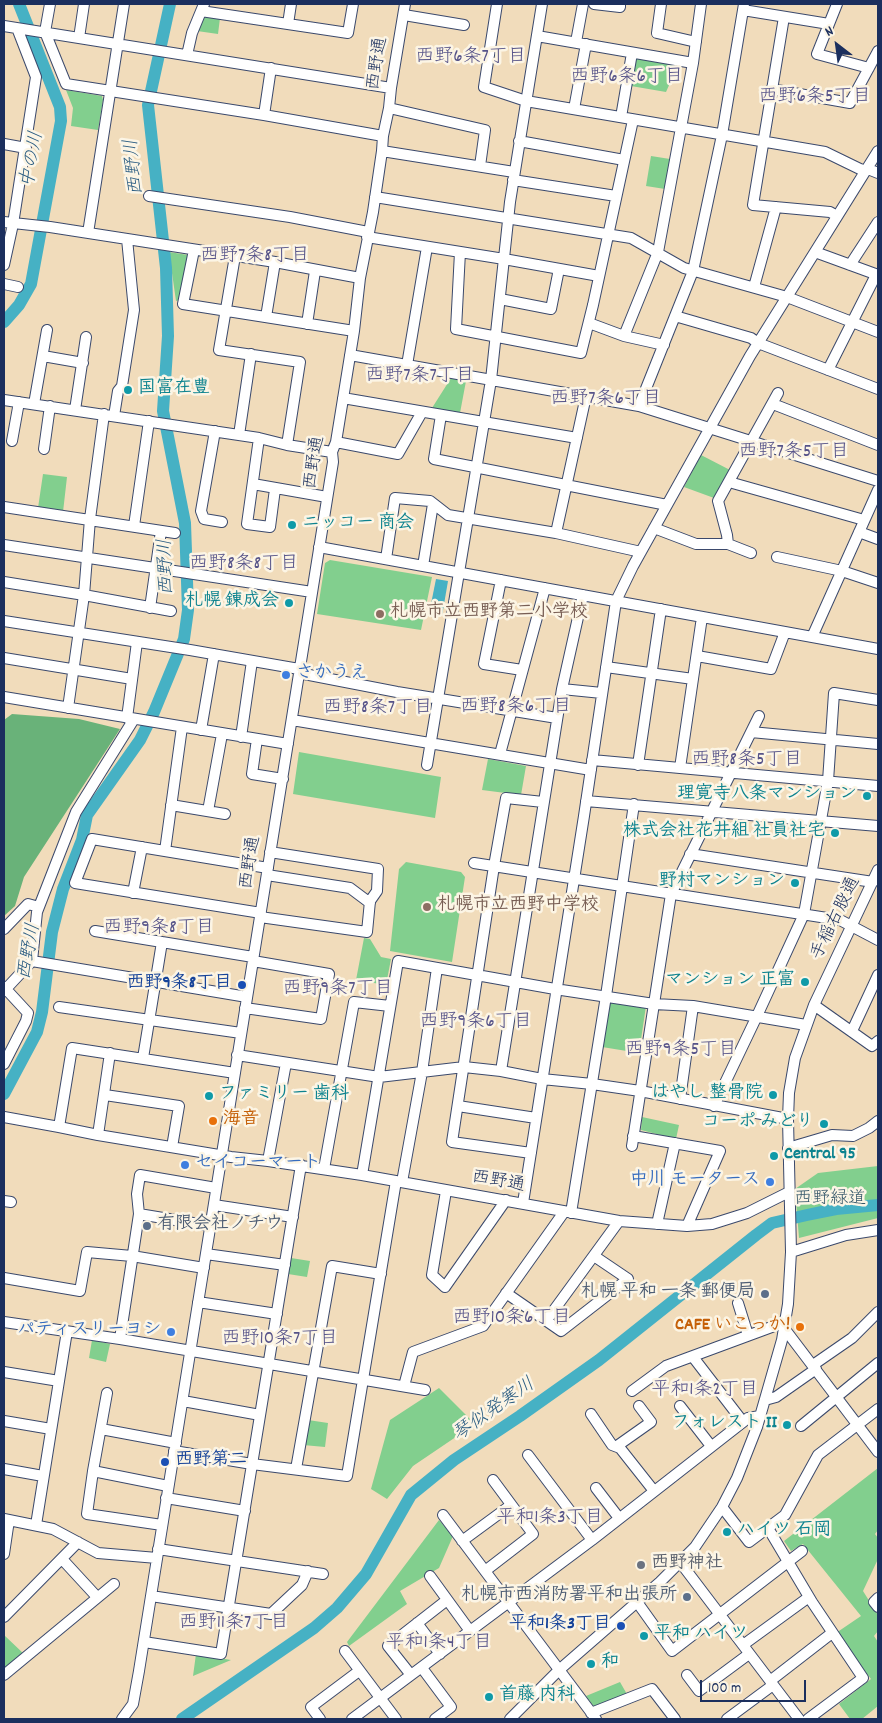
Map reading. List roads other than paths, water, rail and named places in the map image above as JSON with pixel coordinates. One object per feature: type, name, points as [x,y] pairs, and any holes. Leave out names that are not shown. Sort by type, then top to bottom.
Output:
[{"type":"street","points":[[50,4],[43,32],[66,84],[383,136]]},
{"type":"street","points":[[79,38],[84,4]]},
{"type":"street","points":[[88,233],[124,4]]},
{"type":"street","points":[[288,24],[292,4]]},
{"type":"street","points":[[187,55],[192,33],[202,7],[288,24],[348,33],[352,4]]},
{"type":"street","name":"西野通","points":[[405,4],[222,1155],[268,1160],[362,1175],[620,1221],[687,1226],[712,1224],[729,1220],[789,1192]]},
{"type":"street","points":[[497,4],[484,87],[526,101],[825,152],[862,170],[868,169],[878,173]]},
{"type":"street","points":[[427,765],[491,380],[508,219],[542,4]]},
{"type":"street","points":[[574,109],[583,4]]},
{"type":"street","points":[[594,4],[620,7],[620,4]]},
{"type":"street","points":[[661,4],[657,33],[696,42]]},
{"type":"street","points":[[624,336],[658,252],[693,63],[701,4]]},
{"type":"street","points":[[837,4],[817,54],[869,68]]},
{"type":"street","points":[[640,406],[694,271],[722,135],[744,7],[784,17],[829,24]]},
{"type":"street","points":[[404,15],[464,25]]},
{"type":"street","points":[[784,17],[753,205],[830,212],[837,216]]},
{"type":"street","points":[[4,26],[391,88]]},
{"type":"street","points":[[4,265],[8,223],[26,148],[36,77],[19,28]]},
{"type":"street","points":[[537,36],[693,63]]},
{"type":"street","points":[[772,89],[850,103],[878,51]]},
{"type":"street","points":[[621,117],[632,53]]},
{"type":"street","points":[[264,115],[271,68]]},
{"type":"street","points":[[389,108],[485,130],[480,166]]},
{"type":"street","points":[[460,252],[456,329],[581,353],[633,120]]},
{"type":"street","points":[[520,141],[624,160]]},
{"type":"street","points":[[4,144],[26,148]]},
{"type":"street","points":[[382,151],[480,166],[514,176],[616,196]]},
{"type":"street","points":[[523,1203],[616,601],[709,428],[758,343],[878,151]]},
{"type":"street","points":[[149,196],[290,217],[367,235],[599,276]]},
{"type":"street","points":[[375,197],[631,238],[684,268],[787,297],[878,332]]},
{"type":"street","points":[[754,288],[776,207]]},
{"type":"street","points":[[850,265],[878,222]]},
{"type":"street","points":[[8,223],[50,227],[153,243],[360,278]]},
{"type":"street","points":[[68,708],[80,633],[90,519],[109,415],[118,391],[122,386],[134,310],[127,239]]},
{"type":"street","points":[[407,365],[427,246]]},
{"type":"street","points":[[194,250],[183,304],[354,331]]},
{"type":"street","points":[[815,252],[877,275],[828,370]]},
{"type":"street","points":[[235,256],[219,350],[300,362],[288,445]]},
{"type":"street","points":[[266,317],[274,262]]},
{"type":"street","points":[[500,299],[551,309],[559,269]]},
{"type":"street","points":[[307,324],[315,270]]},
{"type":"street","points":[[4,284],[18,287]]},
{"type":"street","points":[[675,316],[751,338],[758,343],[878,388]]},
{"type":"street","points":[[589,323],[624,336],[664,345]]},
{"type":"street","points":[[34,404],[47,330]]},
{"type":"street","points":[[75,410],[86,337]]},
{"type":"street","points":[[239,435],[251,354]]},
{"type":"street","points":[[350,355],[640,406],[878,481]]},
{"type":"street","points":[[43,356],[83,363]]},
{"type":"street","points":[[728,544],[718,502],[778,393]]},
{"type":"street","points":[[556,533],[586,396]]},
{"type":"street","points":[[343,398],[577,438]]},
{"type":"street","points":[[4,400],[152,421],[259,438],[288,445],[334,447],[398,454],[422,412]]},
{"type":"street","points":[[12,441],[18,402]]},
{"type":"street","points":[[773,404],[878,445]]},
{"type":"street","points":[[44,449],[50,406]]},
{"type":"street","points":[[441,415],[434,459],[667,505]]},
{"type":"street","points":[[134,526],[152,421]]},
{"type":"street","points":[[215,431],[201,510],[204,519],[222,522]]},
{"type":"street","points":[[259,438],[247,524],[270,526],[275,489]]},
{"type":"street","points":[[729,482],[864,520]]},
{"type":"street","points":[[252,484],[327,496]]},
{"type":"street","points":[[812,637],[878,492]]},
{"type":"street","points":[[386,559],[395,498],[430,502],[448,515],[556,533],[641,552]]},
{"type":"street","points":[[423,566],[433,504]]},
{"type":"street","points":[[4,506],[175,533]]},
{"type":"street","points":[[654,528],[696,544],[728,544],[751,553]]},
{"type":"street","points":[[150,608],[161,531]]},
{"type":"street","points":[[859,532],[878,539]]},
{"type":"street","points":[[4,545],[312,592]]},
{"type":"street","points":[[320,547],[878,649]]},
{"type":"street","points":[[777,557],[842,571],[878,582]]},
{"type":"street","points":[[501,580],[484,664],[522,670]]},
{"type":"street","points":[[4,582],[171,611]]},
{"type":"street","points":[[500,754],[545,588]]},
{"type":"street","points":[[501,1071],[557,718],[583,595]]},
{"type":"street","points":[[638,764],[661,609]]},
{"type":"street","points":[[680,768],[702,617]]},
{"type":"street","points":[[4,621],[214,654],[438,698],[557,718]]},
{"type":"street","points":[[696,656],[771,669],[785,632]]},
{"type":"street","points":[[4,1064],[28,1014],[4,989],[37,962],[39,907],[76,812],[134,719],[132,679],[137,642]]},
{"type":"street","points":[[201,730],[214,654]]},
{"type":"street","points":[[4,658],[132,679]]},
{"type":"street","points":[[241,737],[252,661]]},
{"type":"street","points":[[606,667],[693,679]]},
{"type":"street","points":[[562,689],[602,694]]},
{"type":"street","points":[[714,1106],[758,1016],[804,914],[810,872],[828,781],[834,693],[878,700]]},
{"type":"street","points":[[4,697],[288,744]]},
{"type":"street","points":[[687,1226],[720,1151],[675,1143],[632,1141],[671,894],[759,716]]},
{"type":"street","points":[[292,720],[550,763],[592,765],[638,764],[878,786]]},
{"type":"street","points":[[165,851],[182,727]]},
{"type":"street","points":[[751,732],[878,744]]},
{"type":"street","points":[[208,811],[222,734]]},
{"type":"street","points":[[256,739],[252,774],[282,779]]},
{"type":"street","points":[[531,1153],[452,1142],[506,798],[543,802]]},
{"type":"street","points":[[586,801],[711,810],[878,826]]},
{"type":"street","points":[[404,1386],[413,1352],[483,1326],[567,1212],[592,1084],[634,804]]},
{"type":"street","points":[[171,805],[224,814]]},
{"type":"street","points":[[270,852],[378,869],[377,891],[370,904],[367,932],[75,883],[92,839],[165,851],[350,888],[370,904]]},
{"type":"street","points":[[133,892],[142,847]]},
{"type":"street","points":[[690,854],[873,882]]},
{"type":"street","points":[[474,863],[840,920],[852,924],[878,940]]},
{"type":"street","name":"手稲右股通","points":[[790,1248],[788,1119],[795,1058],[814,1005],[878,870]]},
{"type":"street","points":[[4,929],[28,904],[39,907]]},
{"type":"street","points":[[95,931],[329,974],[321,1019],[245,1008]]},
{"type":"street","points":[[143,1058],[162,942]]},
{"type":"street","points":[[37,962],[247,997]]},
{"type":"street","points":[[362,1175],[398,962],[516,983],[654,1004],[693,1006],[806,1024]]},
{"type":"street","points":[[101,1429],[252,1464],[347,1476],[381,1274],[422,1072],[437,968]]},
{"type":"street","points":[[852,1031],[878,975]]},
{"type":"street","points":[[324,1169],[354,1002],[390,1006]]},
{"type":"street","points":[[814,1005],[872,1046],[878,1041]]},
{"type":"street","points":[[680,1099],[693,1006]]},
{"type":"street","points":[[59,1007],[241,1033]]},
{"type":"street","points":[[59,1127],[72,1048],[235,1073]]},
{"type":"street","points":[[98,1135],[110,1053]]},
{"type":"street","points":[[238,1055],[379,1077],[464,1066],[542,1079],[640,1091],[788,1119]]},
{"type":"street","points":[[268,1160],[286,1063]]},
{"type":"street","points":[[105,1095],[178,1106],[172,1147]]},
{"type":"street","points":[[458,1106],[536,1118]]},
{"type":"street","points":[[4,1117],[98,1135],[222,1155],[144,1642],[133,1704],[122,1719]]},
{"type":"street","points":[[788,1148],[832,1135],[853,1136],[870,1128],[878,1121]]},
{"type":"street","points":[[658,1224],[675,1143]]},
{"type":"street","points":[[144,1642],[221,1654],[301,1166]]},
{"type":"street","points":[[120,1339],[139,1214],[137,1194],[140,1175],[216,1188]]},
{"type":"street","points":[[446,1190],[432,1275],[445,1287],[506,1200]]},
{"type":"street","points":[[214,1205],[293,1217]]},
{"type":"street","points":[[139,1214],[210,1226]]},
{"type":"street","points":[[546,1322],[620,1221]]},
{"type":"street","points":[[516,1717],[559,1670],[637,1602],[695,1547],[722,1507],[736,1478],[760,1416],[788,1304],[790,1248],[846,1235],[878,1230]]},
{"type":"street","points":[[4,1278],[80,1291],[87,1252],[132,1256],[204,1268]]},
{"type":"street","points":[[206,1254],[285,1265]]},
{"type":"street","points":[[506,1293],[546,1322],[562,1331],[628,1279],[594,1256]]},
{"type":"street","points":[[296,1469],[332,1266],[381,1274]]},
{"type":"street","points":[[198,1302],[277,1314]]},
{"type":"street","points":[[738,1303],[748,1335]]},
{"type":"street","points":[[764,1400],[776,1397],[815,1367],[852,1338],[878,1312]]},
{"type":"street","points":[[4,1322],[120,1339],[424,1390]]},
{"type":"street","points":[[632,1391],[666,1366],[748,1335],[784,1324]]},
{"type":"street","points":[[784,1324],[878,1452]]},
{"type":"street","points":[[36,1525],[67,1331]]},
{"type":"street","points":[[693,1357],[743,1422]]},
{"type":"street","points":[[801,1426],[878,1363]]},
{"type":"street","points":[[4,1372],[59,1381]]},
{"type":"street","points":[[107,1393],[87,1514],[162,1525]]},
{"type":"street","points":[[183,1402],[260,1415]]},
{"type":"street","points":[[617,1446],[651,1422],[639,1406]]},
{"type":"street","points":[[680,1406],[711,1446]]},
{"type":"street","points":[[722,1507],[749,1542],[785,1515],[818,1455],[878,1409]]},
{"type":"street","points":[[592,1414],[612,1445],[620,1448],[654,1491]]},
{"type":"street","points":[[352,1719],[592,1540],[748,1418],[760,1416]]},
{"type":"street","points":[[4,1421],[51,1429]]},
{"type":"street","points":[[528,1455],[592,1540]]},
{"type":"street","points":[[4,1469],[43,1476]]},
{"type":"street","points":[[93,1471],[168,1486]]},
{"type":"street","points":[[485,1571],[533,1534],[493,1480]]},
{"type":"street","points":[[596,1488],[619,1518]]},
{"type":"street","points":[[166,1498],[244,1511]]},
{"type":"street","points":[[462,1541],[511,1505]]},
{"type":"street","points":[[443,1515],[594,1716],[652,1689],[674,1719]]},
{"type":"street","points":[[4,1554],[6,1520],[53,1529],[98,1554],[158,1553],[236,1561],[323,1574]]},
{"type":"street","points":[[768,1528],[809,1597],[863,1678],[808,1719]]},
{"type":"street","points":[[4,1617],[78,1542]]},
{"type":"street","points":[[637,1602],[672,1651],[802,1551]]},
{"type":"street","points":[[62,1559],[97,1597]]},
{"type":"street","points":[[680,1562],[772,1683],[795,1718]]},
{"type":"street","points":[[151,1596],[271,1614],[302,1585],[308,1572]]},
{"type":"street","points":[[430,1576],[470,1631]]},
{"type":"street","points":[[4,1675],[114,1584]]},
{"type":"street","points":[[743,1645],[809,1597]]},
{"type":"street","points":[[878,1598],[874,1602],[878,1608]]},
{"type":"street","points":[[411,1676],[388,1646],[447,1600]]},
{"type":"street","points":[[417,1623],[440,1654]]},
{"type":"street","points":[[728,1719],[832,1633]]},
{"type":"street","points":[[345,1651],[396,1719]]},
{"type":"street","points":[[686,1675],[699,1691],[750,1654]]},
{"type":"street","points":[[422,1668],[451,1707],[435,1719]]},
{"type":"street","points":[[320,1719],[311,1707],[359,1670]]},
{"type":"water","points":[[436,579],[448,581],[442,616],[429,614]]},
{"type":"waterway","name":"中の川","points":[[4,322],[19,305],[31,284],[61,121],[60,107],[19,4]]},
{"type":"waterway","name":"西野川","points":[[4,1094],[37,1032],[42,1012],[52,932],[63,889],[82,840],[87,815],[140,740],[154,712],[184,639],[188,610],[185,523],[163,411],[168,336],[166,268],[148,105],[170,4]]},
{"type":"waterway","name":"琴似発寒川","points":[[182,1719],[314,1628],[337,1608],[366,1574],[411,1495],[454,1460],[599,1360],[772,1223],[836,1209],[878,1205]]},
{"type":"place","name":"国富在豊","points":[[128,390]]},
{"type":"place","name":"ニッコー 商会","points":[[292,525]]},
{"type":"place","name":"札幌 錬成会","points":[[289,603]]},
{"type":"place","name":"札幌市立西野第二小学校","points":[[380,614]]},
{"type":"place","name":"さかうえ","points":[[286,675]]},
{"type":"place","name":"理寛寺八条マンション","points":[[867,796]]},
{"type":"place","name":"株式会社花井組 社員社宅","points":[[835,833]]},
{"type":"place","name":"野村マンション","points":[[795,883]]},
{"type":"place","name":"札幌市立西野中学校","points":[[427,907]]},
{"type":"place","name":"マンション 正富","points":[[805,982]]},
{"type":"place","name":"西野9条8丁目","points":[[242,985]]},
{"type":"place","name":"はやし 整骨院","points":[[773,1095]]},
{"type":"place","name":"ファミリー 歯科","points":[[209,1096]]},
{"type":"place","name":"海音","points":[[213,1121]]},
{"type":"place","name":"コーポ みどり","points":[[824,1124]]},
{"type":"place","name":"Central 95","points":[[774,1156]]},
{"type":"place","name":"セイコーマート","points":[[185,1165]]},
{"type":"place","name":"中川 モータース","points":[[770,1182]]},
{"type":"place","name":"有限会社ノチウ","points":[[147,1226]]},
{"type":"place","name":"札幌 平和 一条 郵便局","points":[[765,1294]]},
{"type":"place","name":"CAFE いこっか!","points":[[800,1327]]},
{"type":"place","name":"パティスリーヨシ","points":[[171,1332]]},
{"type":"place","name":"フォレスト II","points":[[787,1425]]},
{"type":"place","name":"西野第二","points":[[165,1462]]},
{"type":"place","name":"ハイツ 石岡","points":[[727,1532]]},
{"type":"place","name":"西野神社","points":[[641,1565]]},
{"type":"place","name":"札幌市西消防署平和出張所","points":[[687,1597]]},
{"type":"place","name":"平和1条3丁目","points":[[621,1626]]},
{"type":"place","name":"平和 ハイツ","points":[[644,1636]]},
{"type":"place","name":"和","points":[[591,1664]]},
{"type":"place","name":"首藤 内科","points":[[489,1697]]},
{"type":"district","name":"西野6条7丁目","points":[[471,58]]},
{"type":"district","name":"西野6条6丁目","points":[[627,78]]},
{"type":"district","name":"西野6条5丁目","points":[[815,98]]},
{"type":"district","name":"西野7条8丁目","points":[[255,257]]},
{"type":"district","name":"西野7条7丁目","points":[[420,377]]},
{"type":"district","name":"西野7条6丁目","points":[[606,400]]},
{"type":"district","name":"西野7条5丁目","points":[[794,453]]},
{"type":"district","name":"西野8条8丁目","points":[[244,565]]},
{"type":"district","name":"西野8条6丁目","points":[[516,708]]},
{"type":"district","name":"西野8条7丁目","points":[[378,709]]},
{"type":"district","name":"西野8条5丁目","points":[[747,761]]},
{"type":"district","name":"西野9条8丁目","points":[[159,929]]},
{"type":"district","name":"西野9条7丁目","points":[[338,990]]},
{"type":"district","name":"西野9条6丁目","points":[[476,1023]]},
{"type":"district","name":"西野9条5丁目","points":[[681,1051]]},
{"type":"district","name":"西野10条6丁目","points":[[512,1319]]},
{"type":"district","name":"西野10条7丁目","points":[[280,1340]]},
{"type":"district","name":"平和1条2丁目","points":[[705,1391]]},
{"type":"district","name":"平和1条3丁目","points":[[550,1519]]},
{"type":"district","name":"西野11条7丁目","points":[[234,1624]]},
{"type":"district","name":"平和1条4丁目","points":[[439,1644]]},
{"type":"park label","name":"西野緑道","points":[[830,1201]]}]
